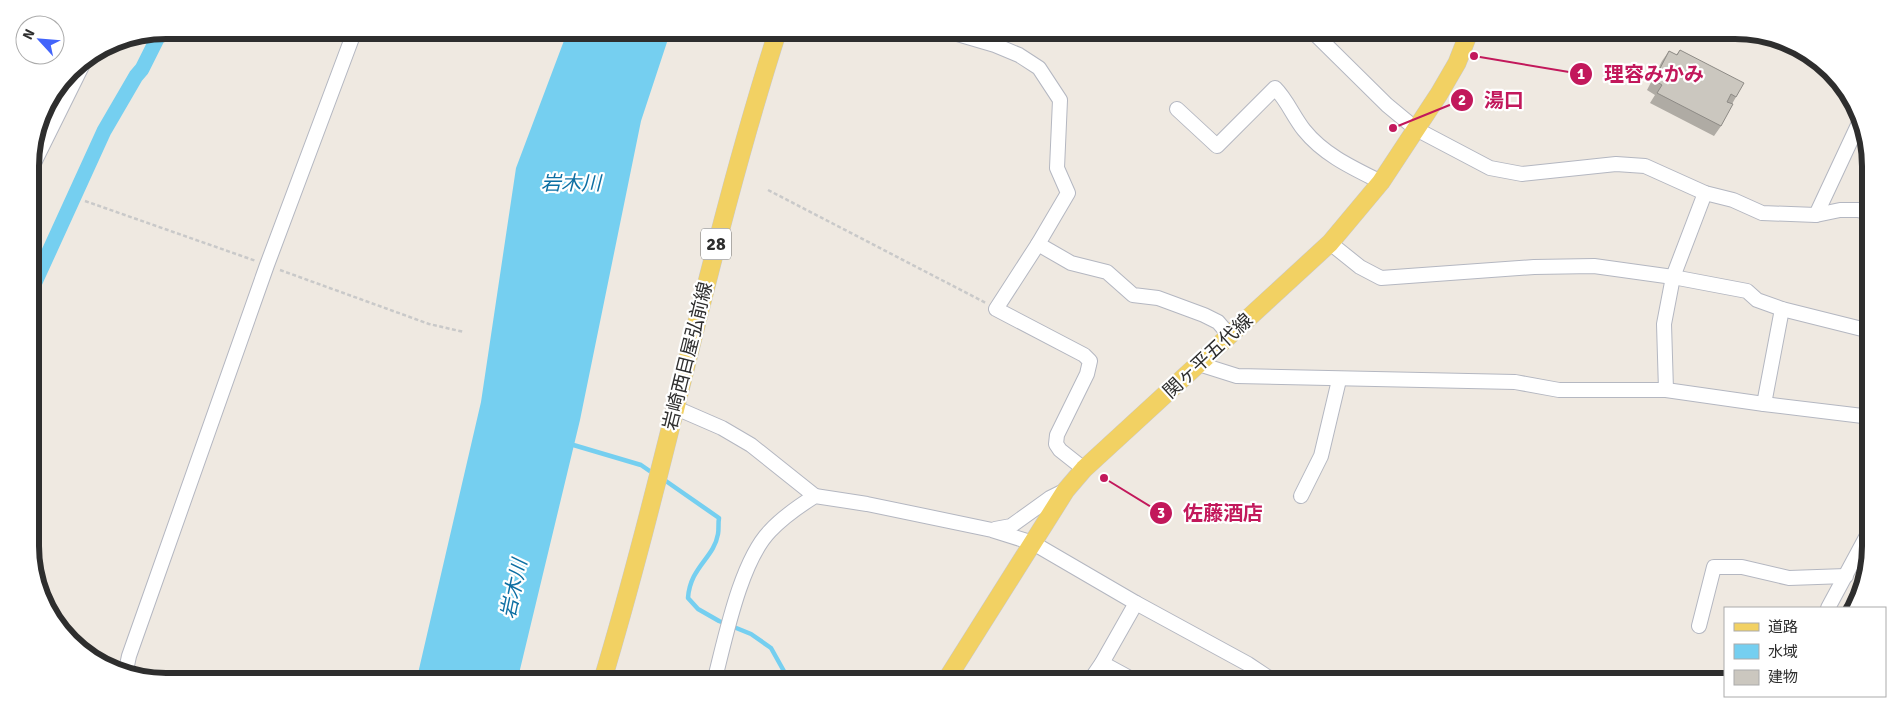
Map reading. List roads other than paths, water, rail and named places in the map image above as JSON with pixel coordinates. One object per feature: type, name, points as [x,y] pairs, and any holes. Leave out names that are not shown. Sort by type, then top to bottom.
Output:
[{"type":"main road","name":"岩崎西目屋弘前線","points":[[605,673],[654,498],[730,191],[775,39]]},
{"type":"main road","name":"関ヶ平五代線","points":[[951,673],[1066,490],[1084,469],[1330,243],[1381,182],[1449,77],[1466,39]]},
{"type":"street","points":[[126,667],[267,265],[352,39]]},
{"type":"street","points":[[976,39],[1019,55],[1039,68],[1060,100],[1057,168],[1068,193],[996,309],[1084,355],[1090,361],[1087,374],[1057,435],[1056,444],[1060,450],[1084,469]]},
{"type":"street","points":[[1320,39],[1387,105],[1416,129],[1490,168],[1522,174],[1616,164],[1645,166],[1705,193],[1733,200],[1762,213],[1816,215],[1840,210],[1862,211]]},
{"type":"street","points":[[40,151],[78,74]]},
{"type":"street","points":[[1177,109],[1217,146],[1275,88],[1319,147],[1351,167],[1381,182]]},
{"type":"street","points":[[1816,215],[1857,128]]},
{"type":"street","points":[[1666,390],[1664,324],[1673,277],[1705,193]]},
{"type":"street","points":[[1330,243],[1360,267],[1382,278],[1534,266],[1594,266],[1673,277],[1747,291],[1757,300],[1782,309],[1862,329]]},
{"type":"street","points":[[1038,244],[1071,263],[1107,272],[1133,295],[1158,298],[1204,315],[1218,322],[1230,336]]},
{"type":"street","points":[[1764,404],[1782,309]]},
{"type":"street","points":[[1199,364],[1237,376],[1339,380],[1515,382],[1559,390],[1666,390],[1862,416]]},
{"type":"street","points":[[1301,496],[1321,456],[1339,380]]},
{"type":"street","points":[[676,408],[722,428],[751,445],[815,496],[867,504],[992,530],[1033,543],[1262,673]]},
{"type":"street","points":[[992,530],[1011,526],[1050,498],[1066,490]]},
{"type":"street","points":[[716,673],[731,616],[754,555],[769,532],[794,510],[815,496]]},
{"type":"street","points":[[1829,607],[1862,545]]},
{"type":"street","points":[[1699,626],[1714,567],[1742,567],[1789,578],[1846,576]]},
{"type":"street","points":[[1095,673],[1136,603]]},
{"type":"street","points":[[1102,663],[1120,673]]},
{"type":"water","name":"岩木川","points":[[565,39],[668,39],[641,121],[580,420],[519,673],[418,673],[481,402],[516,168]]},
{"type":"waterway","points":[[39,273],[104,131],[142,69],[157,39]]},
{"type":"waterway","points":[[570,444],[641,465],[654,474]]},
{"type":"waterway","points":[[663,479],[719,518],[716,542],[697,570],[688,598],[698,609],[719,621],[751,634],[771,648],[785,673]]},
{"type":"place","name":"理容みかみ","points":[[1474,56]]},
{"type":"place","name":"湯口","points":[[1393,128]]},
{"type":"place","name":"佐藤酒店","points":[[1104,478]]}]
